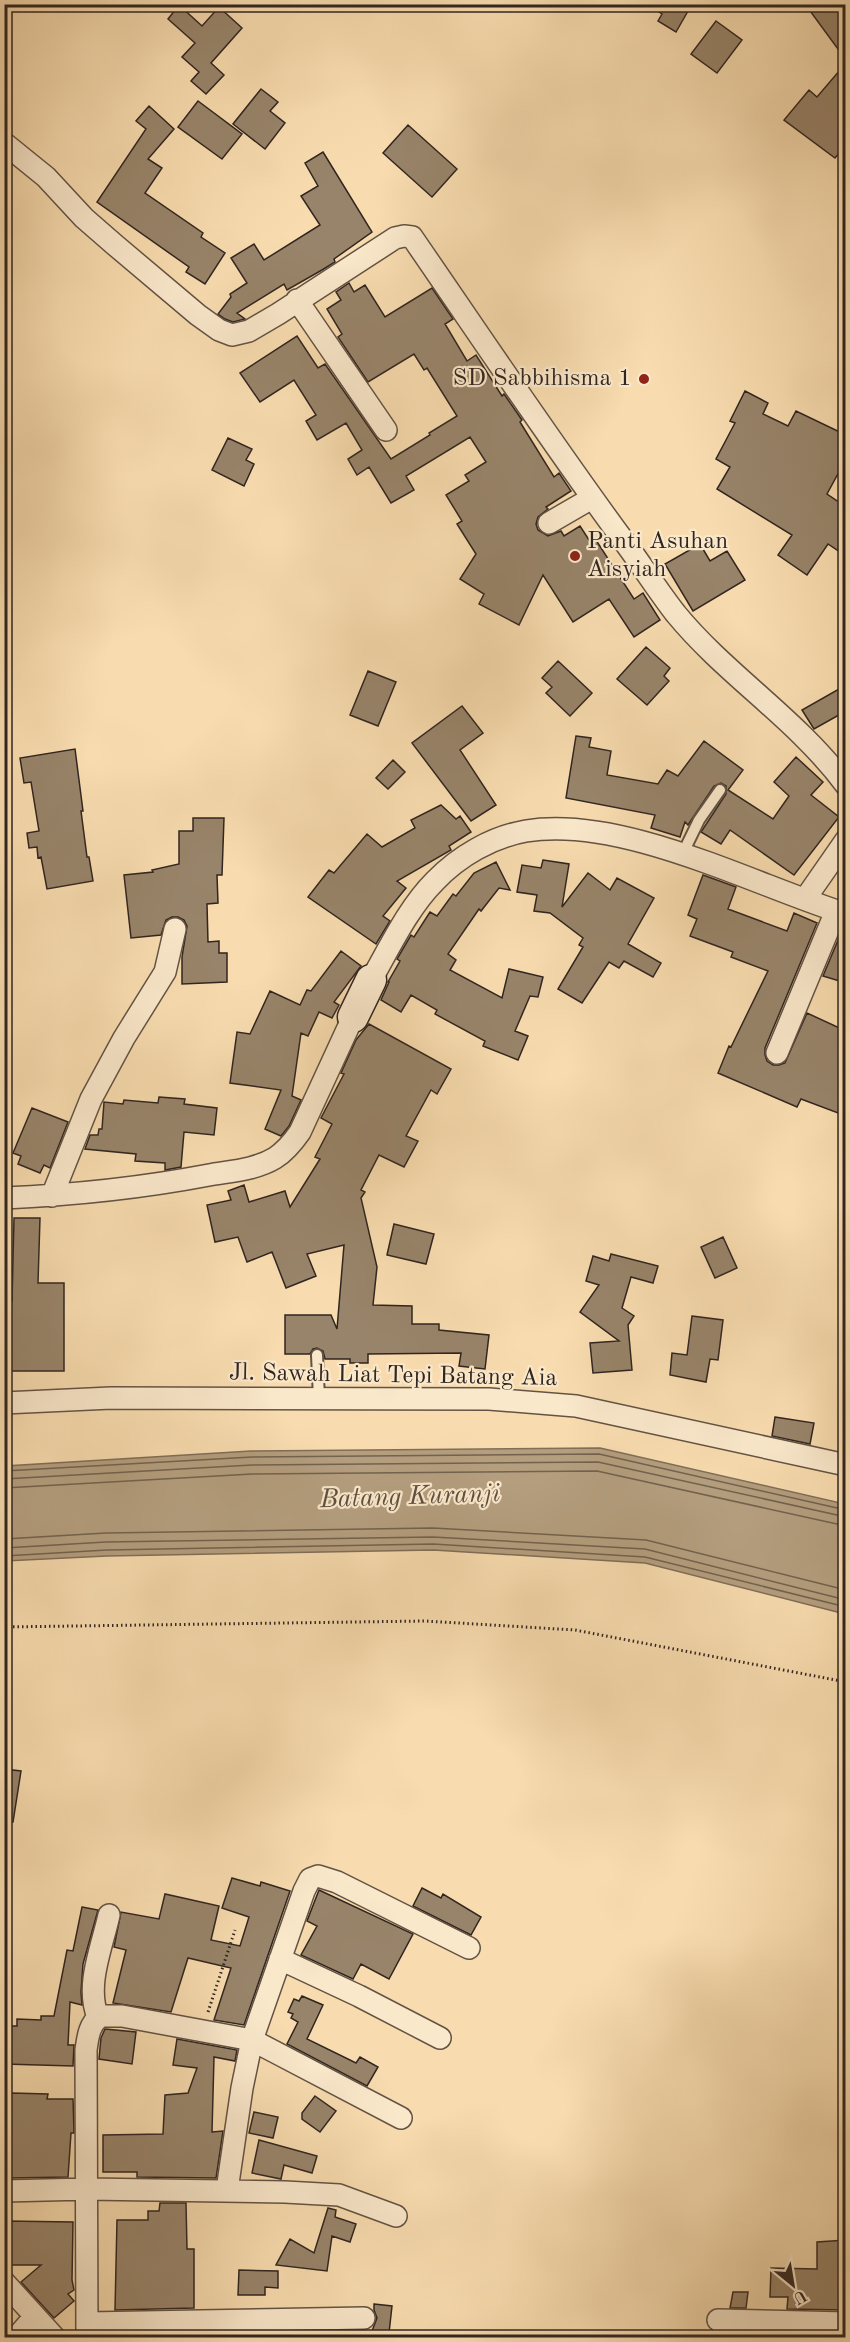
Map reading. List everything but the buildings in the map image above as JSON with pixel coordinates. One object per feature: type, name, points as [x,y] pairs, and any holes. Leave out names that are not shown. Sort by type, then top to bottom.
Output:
[{"type":"street","points":[[4,143],[46,177],[84,218],[115,245],[219,330],[232,335],[249,331],[395,238],[412,237],[592,498],[677,615],[722,662],[803,735],[846,785]]},
{"type":"street","points":[[297,300],[386,430]]},
{"type":"street","points":[[549,523],[592,498]]},
{"type":"street","points":[[4,1198],[145,1187],[251,1167],[275,1158],[290,1147],[300,1132],[371,980],[398,932],[433,882],[462,858],[494,840],[524,831],[566,829],[598,832],[682,855],[841,912],[777,1053]]},
{"type":"street","points":[[805,898],[846,840]]},
{"type":"street","points":[[52,1196],[91,1100],[124,1038],[165,972],[175,929]]},
{"type":"street","name":"Jl. Sawah Liat Tepi Batang Aia","points":[[4,1402],[111,1398],[489,1398],[576,1406],[846,1465]]},
{"type":"street","points":[[227,2190],[242,2088],[252,2040],[307,1884],[313,1877],[318,1876],[337,1882],[469,1948]]},
{"type":"street","points":[[98,2017],[94,2004],[93,1983],[109,1915]]},
{"type":"street","points":[[280,1959],[440,2038]]},
{"type":"street","points":[[364,2318],[87,2330],[86,2050],[88,2033],[98,2017],[104,2015],[122,2016],[252,2040],[401,2118]]},
{"type":"street","points":[[4,2191],[227,2190],[339,2195],[396,2216]]},
{"type":"street","points":[[4,2282],[55,2337]]},
{"type":"street","points":[[16,2337],[35,2316]]},
{"type":"street","points":[[718,2320],[846,2323]]},
{"type":"lane","points":[[682,855],[699,820],[720,790]]},
{"type":"lane","points":[[317,1355],[319,1398]]},
{"type":"path","points":[[4,1627],[425,1621],[564,1629],[846,1682]]},
{"type":"path","points":[[202,2031],[235,1930]]},
{"type":"water","name":"Batang Kuranji","points":[[600,1448],[845,1504],[845,1614],[645,1563],[433,1550],[107,1556],[5,1561],[5,1466],[251,1451]]},
{"type":"place","name":"SD Sabbihisma 1","points":[[644,379]]},
{"type":"place","name":"Panti Asuhan Aisyiah","points":[[575,556]]}]
